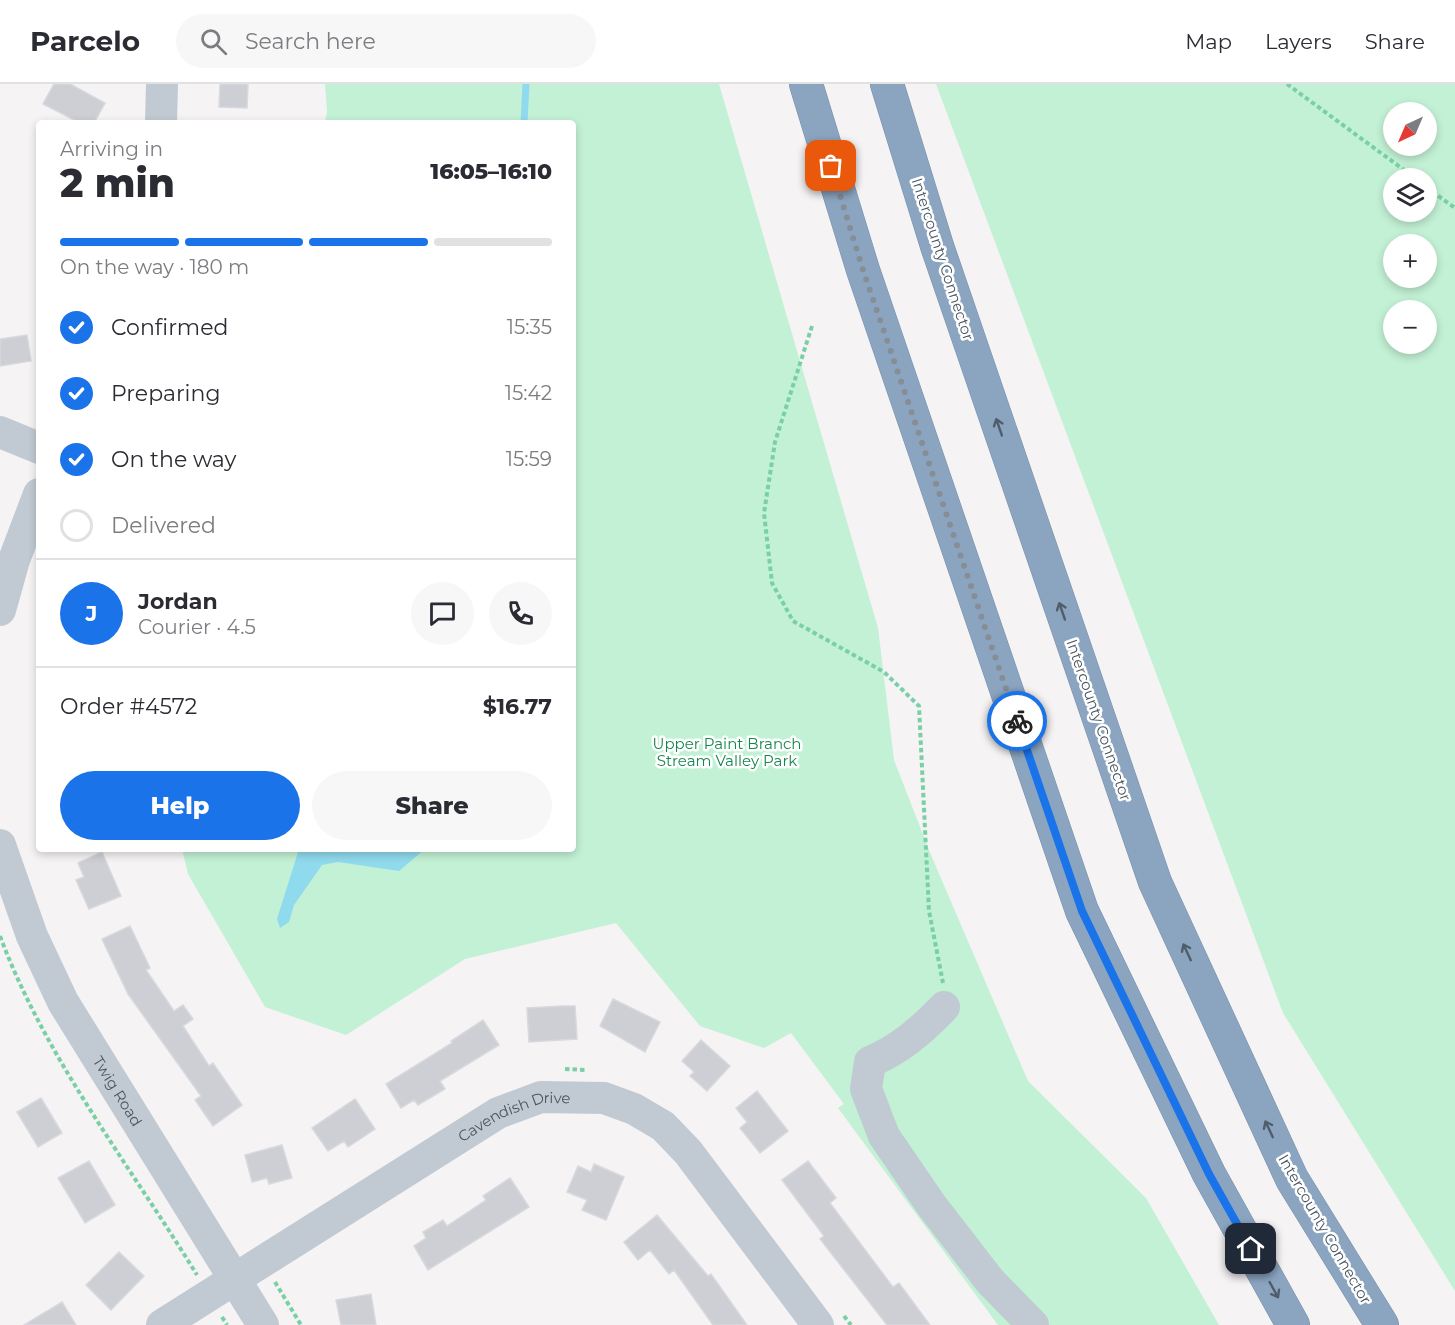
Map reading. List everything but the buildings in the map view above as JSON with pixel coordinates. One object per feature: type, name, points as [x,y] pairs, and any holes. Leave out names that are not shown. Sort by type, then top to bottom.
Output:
[{"type":"highway","points":[[806,84],[863,270],[1082,911],[1209,1174],[1293,1325]]},
{"type":"highway","name":"Intercounty Connector","points":[[887,84],[937,246],[1155,882],[1292,1179],[1382,1325]]},
{"type":"street","points":[[161,120],[162,84]]},
{"type":"street","points":[[0,432],[36,447]]},
{"type":"street","points":[[0,610],[14,560],[36,502]]},
{"type":"street","name":"Twig Road","points":[[0,845],[32,936],[63,1002],[263,1325]]},
{"type":"street","points":[[944,1007],[914,1038],[890,1054],[870,1062],[866,1089],[884,1136],[932,1206],[990,1281],[1033,1325]]},
{"type":"street","name":"Cavendish Drive","points":[[162,1325],[202,1283],[498,1113],[541,1097],[604,1098],[634,1109],[663,1126],[688,1152],[828,1316]]},
{"type":"path","points":[[1287,84],[1401,168]]},
{"type":"path","points":[[1437,195],[1455,208]]},
{"type":"path","points":[[812,326],[775,442],[764,513],[772,583],[793,621],[884,672],[919,706],[929,910],[943,982],[944,1007]]},
{"type":"path","points":[[0,936],[40,1025],[73,1082],[227,1325]]},
{"type":"path","points":[[556,1070],[578,1068],[596,1071]]},
{"type":"path","points":[[202,1283],[229,1267]]},
{"type":"path","points":[[828,1316],[850,1325]]},
{"type":"green space","name":"Upper Paint Branch Stream Valley Park","points":[[325,84],[719,84],[878,628],[894,760],[931,855],[1028,1081],[1146,1198],[1219,1325],[998,1325],[838,1108],[844,1104],[791,1033],[764,1048],[700,1026],[616,923],[465,959],[346,1035],[265,1007],[188,874],[183,852],[576,852],[576,120],[326,120]]},
{"type":"green space","points":[[936,84],[1455,84],[1455,1291],[1283,1013]]},
{"type":"water","points":[[298,852],[421,852],[399,871],[338,862],[322,865],[294,905],[289,922],[280,928],[277,919]]},
{"type":"waterway","points":[[524,120],[526,84]]},
{"type":"way so far","points":[[831,166],[863,270],[1017,721]]},
{"type":"route","points":[[1017,721],[1082,911],[1209,1174],[1251,1249]]}]
